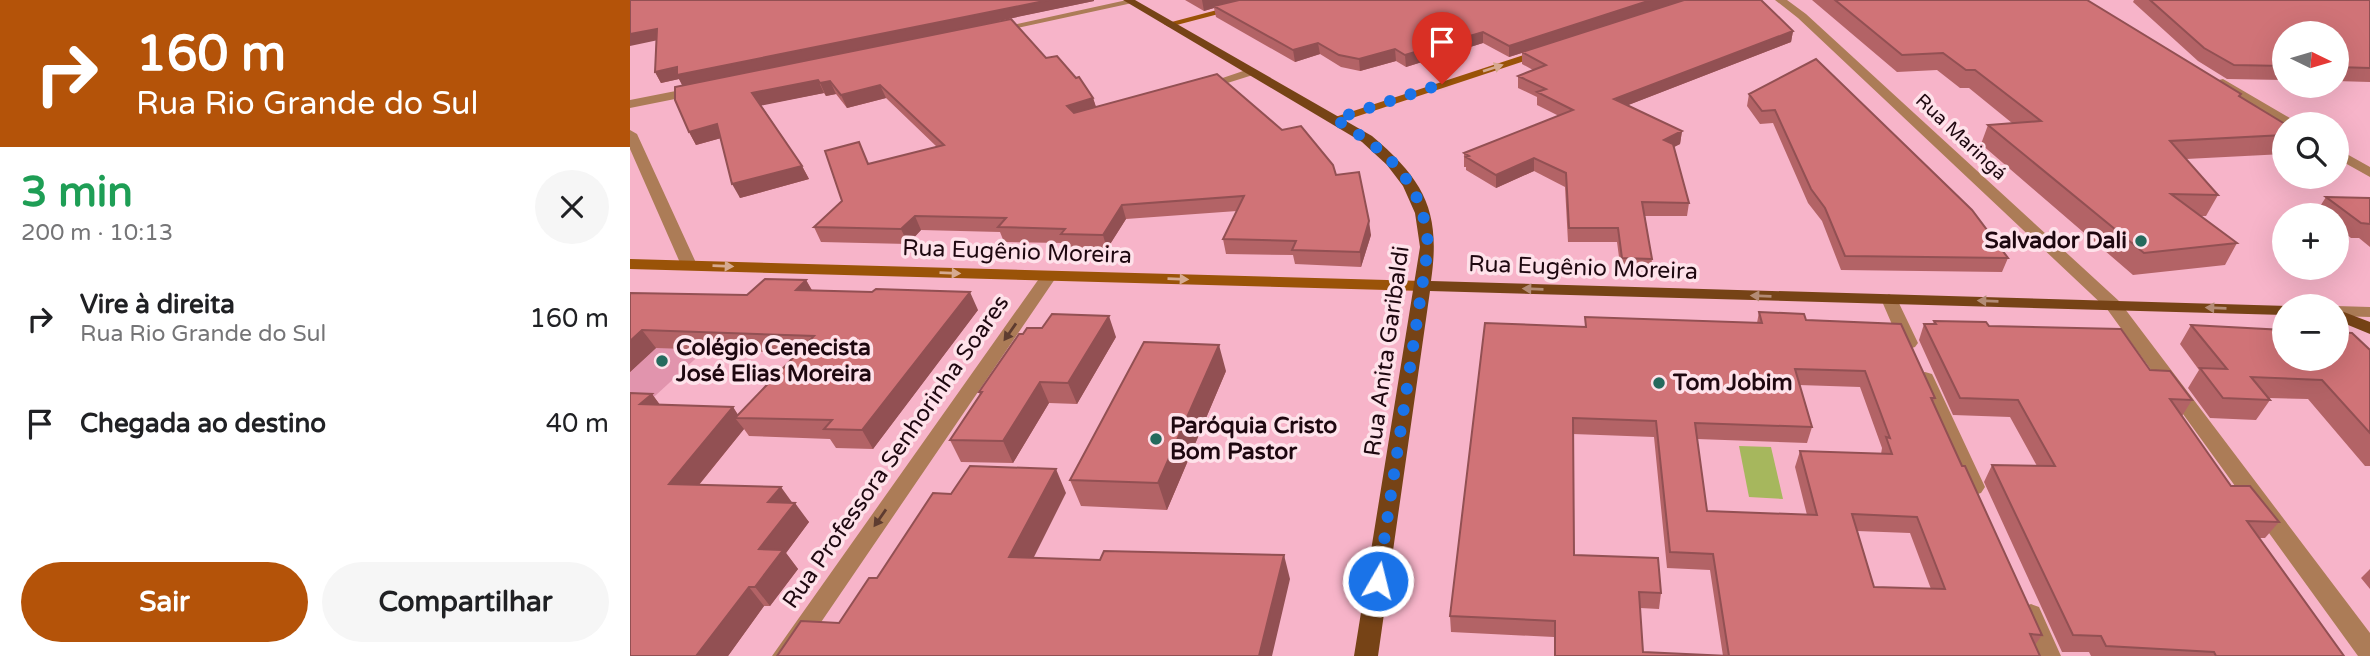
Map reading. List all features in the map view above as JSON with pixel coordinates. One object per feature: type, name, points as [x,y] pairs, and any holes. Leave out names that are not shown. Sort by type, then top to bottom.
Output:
[{"type":"main road","name":"Rua Anita Garibaldi","points":[[1130,1],[1367,139],[1389,157],[1420,200],[1427,223],[1428,247],[1366,656]]},
{"type":"main road","name":"Rua Eugênio Moreira","points":[[1423,286],[2272,310]]},
{"type":"main road","points":[[2349,318],[2370,328]]},
{"type":"street","points":[[1169,24],[1266,0]]},
{"type":"street","name":"Rua Maringá","points":[[1780,0],[1812,25],[2113,305],[2370,653]]},
{"type":"street","points":[[982,33],[1130,1]]},
{"type":"street","points":[[1335,119],[1559,46]]},
{"type":"street","points":[[1195,90],[1252,72]]},
{"type":"street","points":[[2210,76],[2272,113]]},
{"type":"street","points":[[630,104],[711,88]]},
{"type":"street","points":[[630,134],[690,265]]},
{"type":"street","points":[[2349,160],[2370,173]]},
{"type":"street","name":"Rua Eugênio Moreira","points":[[630,264],[1423,286]]},
{"type":"street","name":"Rua Professora Senhorinha Soares","points":[[784,656],[1049,275]]},
{"type":"street","points":[[1889,299],[1981,503]]},
{"type":"street","points":[[2349,312],[2370,312]]},
{"type":"street","points":[[2021,592],[2049,656]]},
{"type":"shaded area","name":"Colégio Cenecista José Elias Moreira","points":[[630,298],[757,302],[630,419]]},
{"type":"shaded area","points":[[1739,446],[1771,447],[1783,499],[1749,497]]},
{"type":"building","points":[[630,0],[1049,0],[677,75],[677,67],[655,72],[657,29],[630,34]]},
{"type":"building","points":[[1239,0],[1651,0],[1509,46],[1483,32],[1405,55],[1395,49],[1359,59],[1339,55],[1318,43],[1293,50],[1214,6]]},
{"type":"building","points":[[1684,0],[1761,0],[1793,31],[1614,99],[1682,131],[1664,140],[1673,144],[1689,203],[1642,202],[1652,259],[1622,258],[1618,228],[1569,228],[1566,173],[1534,158],[1496,175],[1466,157],[1469,156],[1464,153],[1573,110],[1537,92],[1546,89],[1518,76],[1546,65],[1522,52]]},
{"type":"building","points":[[1835,0],[2087,0],[2241,94],[2239,96],[2272,116],[2272,136],[2170,141],[2218,195],[2171,194],[2237,243],[2144,253],[1988,125],[2041,121],[1975,70],[1966,70],[1943,53],[1902,55]]},
{"type":"building","points":[[2150,0],[2370,0],[2370,68],[2349,67],[2349,21],[2272,21],[2272,66],[2234,65],[2204,48]]},
{"type":"building","points":[[1011,19],[1046,58],[1057,56],[1076,78],[1079,77],[1093,98],[1067,106],[1074,113],[1217,74],[1282,130],[1301,126],[1333,165],[1336,175],[1359,172],[1369,221],[1360,252],[1292,250],[1296,241],[1223,239],[1244,196],[1122,205],[1103,235],[1061,234],[1065,229],[998,227],[1006,218],[915,216],[901,229],[814,227],[842,201],[825,151],[859,142],[868,164],[944,145],[880,85],[841,95],[830,81],[820,83],[818,80],[752,93],[802,166],[732,184],[717,124],[689,132],[675,100],[675,87]]},
{"type":"building","points":[[1816,59],[1972,210],[2008,258],[1845,256],[1825,208],[1811,189],[1775,110],[1762,111],[1749,94]]},
{"type":"building","points":[[2326,197],[2370,198],[2370,224],[2361,223],[2349,214],[2349,203],[2334,203]]},
{"type":"building","points":[[765,279],[806,280],[796,290],[970,292],[862,430],[824,429],[832,420],[735,418],[814,336],[642,330],[630,341],[630,293],[747,295]]},
{"type":"building","points":[[1759,312],[1804,314],[1806,320],[1901,324],[1935,398],[1931,398],[2042,635],[2030,634],[2040,656],[1729,656],[1555,656],[1555,621],[1450,616],[1485,323],[1586,327],[1585,317],[1762,323]],"holes":[[[1795,369],[1865,371],[1890,438],[1886,437],[1892,454],[1800,451],[1817,515],[1707,511],[1695,423],[1812,427]],[[1573,418],[1656,421],[1670,552],[1713,554],[1729,656],[1643,652],[1639,592],[1661,593],[1658,558],[1574,555]],[[1852,514],[1917,517],[1945,589],[1874,587]]]},
{"type":"building","points":[[1052,314],[1109,316],[1068,383],[1040,382],[1003,441],[950,440],[1019,334],[1023,334],[1027,328],[1042,328]]},
{"type":"building","points":[[1934,321],[1986,322],[1989,326],[2121,329],[2150,370],[2170,371],[2192,400],[2170,399],[2231,486],[2250,486],[2279,522],[2247,521],[2344,656],[2216,656],[2214,652],[2106,646],[2101,636],[2073,635],[1992,465],[2055,466],[2018,400],[1960,398],[1924,324],[1936,324]]},
{"type":"building","points":[[2191,325],[2272,329],[2272,371],[2349,371],[2349,333],[2352,333],[2370,350],[2370,433],[2322,380],[2251,377],[2270,400],[2223,398],[2200,368],[2227,369]]},
{"type":"building","name":"Paróquia Cristo Bom Pastor","points":[[1144,342],[1219,345],[1158,483],[1070,480]]},
{"type":"building","points":[[630,393],[652,394],[640,404],[733,407],[669,484],[781,487],[768,502],[795,503],[759,549],[783,550],[755,587],[749,587],[696,656],[630,656]]},
{"type":"building","points":[[970,466],[1056,469],[1009,557],[1100,560],[1104,551],[1284,555],[1259,656],[777,656],[801,621],[839,623],[869,578],[877,578],[933,493],[951,494]]},
{"type":"place","name":"Salvador Dali","points":[[2141,241]]},
{"type":"place","name":"Colégio Cenecista José Elias Moreira","points":[[662,361]]},
{"type":"place","name":"Tom Jobim","points":[[1659,383]]},
{"type":"place","name":"Paróquia Cristo Bom Pastor","points":[[1156,439]]},
{"type":"route","points":[[1378,581],[1428,247],[1427,223],[1420,200],[1389,157],[1335,119],[1442,84]]}]
